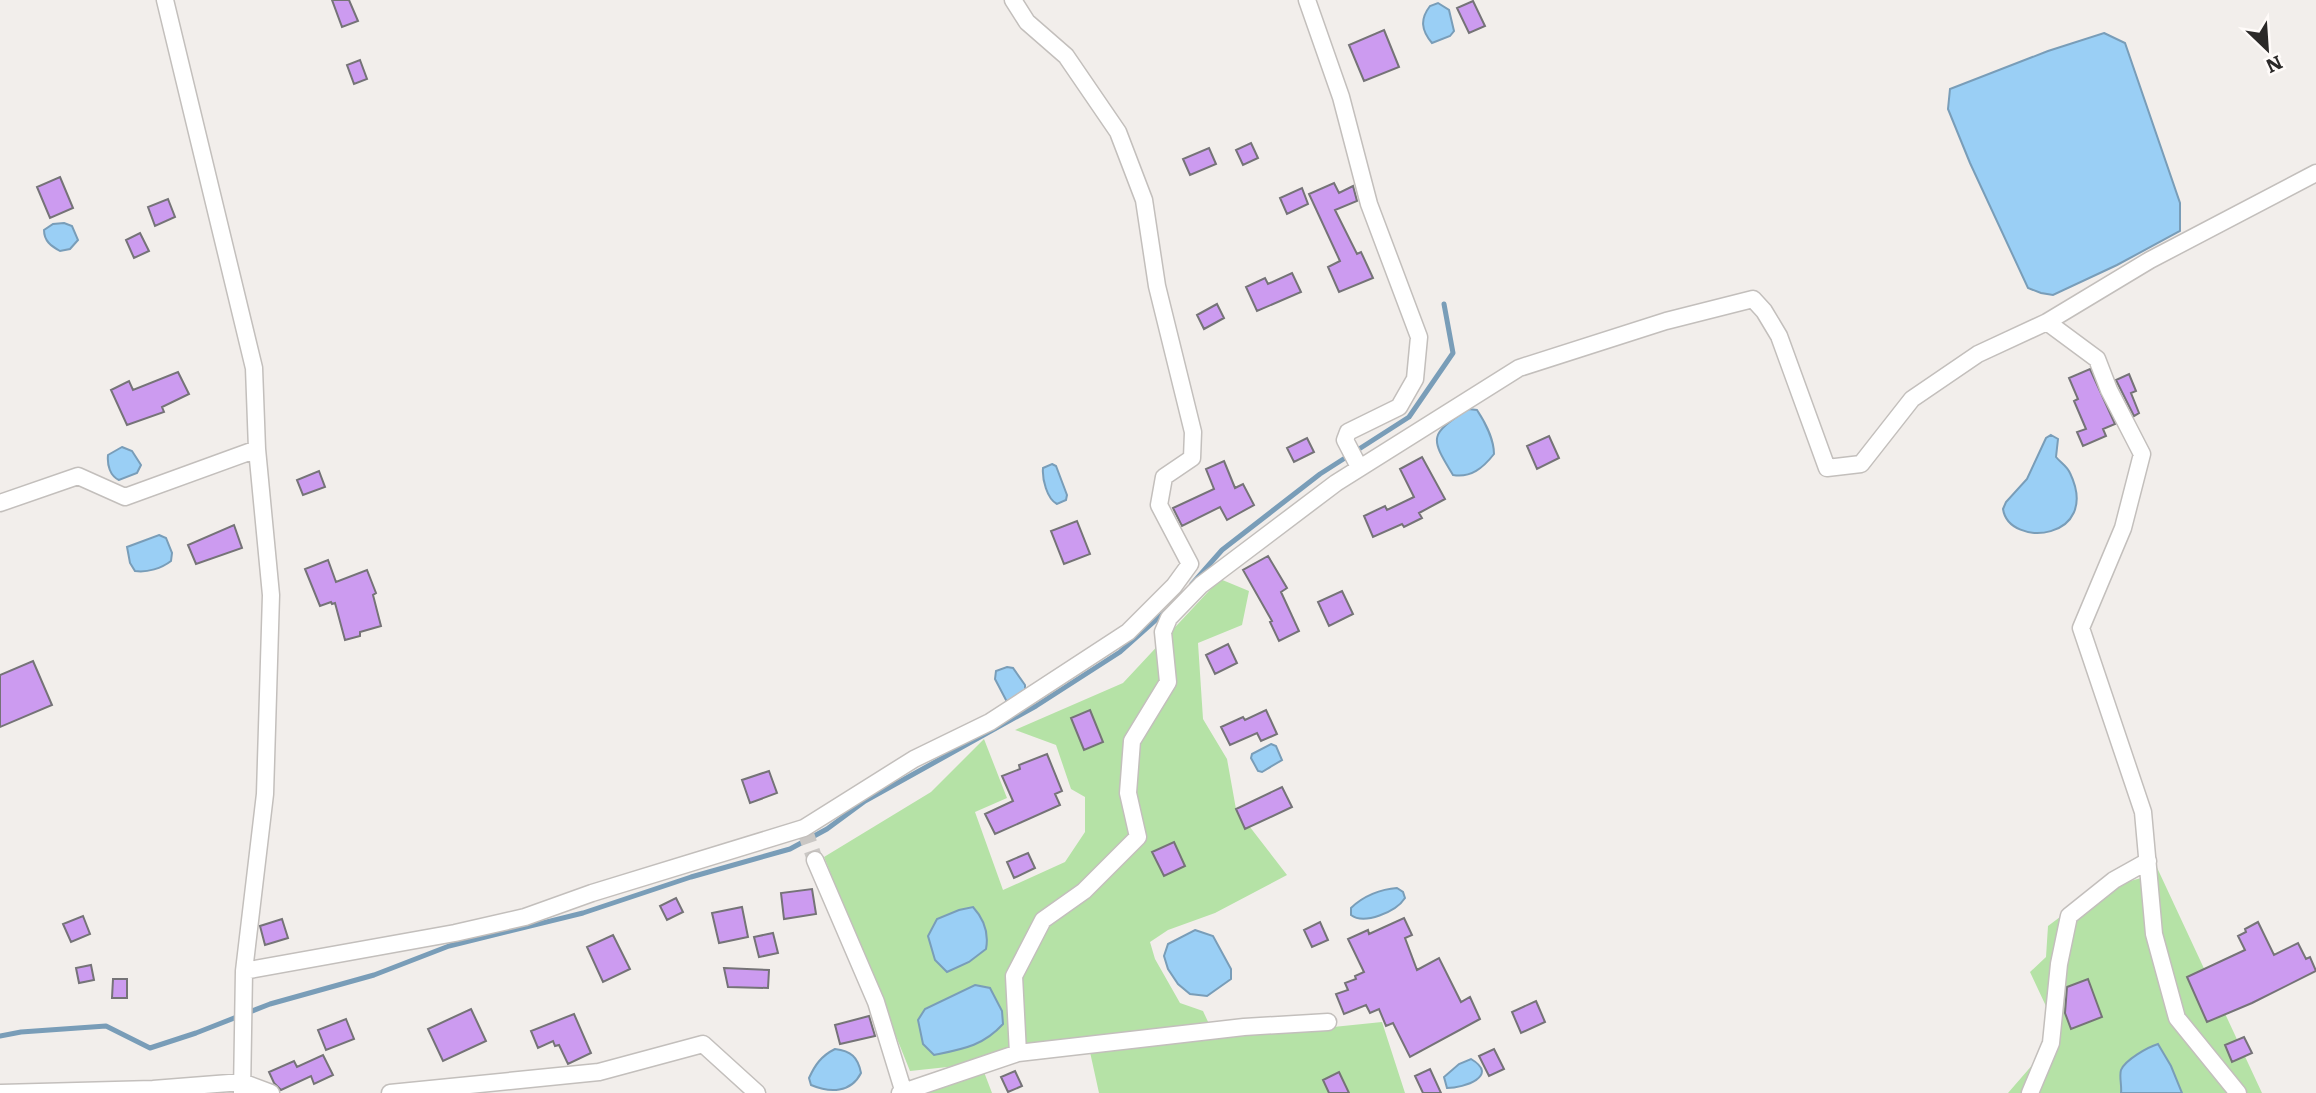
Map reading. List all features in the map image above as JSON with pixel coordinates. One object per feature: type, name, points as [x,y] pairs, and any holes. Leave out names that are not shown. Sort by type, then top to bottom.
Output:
[{"type":"street","points":[[165,0],[254,368],[257,449],[271,595],[265,794],[244,971],[242,1088]]},
{"type":"street","points":[[244,971],[455,933],[525,917],[592,893],[804,828],[914,759],[990,722],[1128,632],[1174,586],[1190,564],[1159,505],[1164,477],[1192,458],[1193,432],[1157,286],[1144,200],[1118,132],[1066,56],[1027,22],[1013,0]]},
{"type":"street","points":[[1307,0],[1341,97],[1369,204],[1419,337],[1415,379],[1399,407],[1348,432],[1345,440],[1359,467]]},
{"type":"street","points":[[1018,1053],[1014,976],[1043,920],[1084,891],[1138,837],[1128,793],[1132,741],[1168,682],[1163,632],[1169,618],[1201,585],[1242,552],[1359,467],[1519,368],[1666,321],[1753,299],[1764,311],[1779,336],[1827,468],[1861,464],[1912,399],[1978,354],[2047,322],[2150,260],[2316,173]]},
{"type":"street","points":[[2047,322],[2097,359],[2109,390],[2142,454],[2123,528],[2081,628],[2143,813],[2154,934],[2177,1018],[2238,1093]]},
{"type":"street","points":[[0,503],[78,477],[125,497],[257,449]]},
{"type":"street","points":[[815,860],[876,1002],[902,1093],[1018,1053],[1244,1027],[1328,1022]]},
{"type":"street","points":[[2030,1093],[2051,1043],[2059,964],[2069,916],[2114,880],[2148,861]]},
{"type":"street","points":[[390,1093],[599,1072],[703,1044],[757,1093]]},
{"type":"street","points":[[1,1093],[242,1088],[271,1093]]},
{"type":"green space","points":[[1220,579],[1249,591],[1242,625],[1198,643],[1203,719],[1227,759],[1236,809],[1287,875],[1215,913],[1168,930],[1150,942],[1155,959],[1180,1003],[1203,1011],[1216,1039],[1382,1022],[1405,1093],[1099,1093],[1090,1052],[910,1071],[824,857],[931,792],[984,739],[1007,798],[975,812],[1003,890],[1065,862],[1085,832],[1085,797],[1071,789],[1056,745],[1015,730],[1123,683]]},
{"type":"green space","points":[[2153,859],[2262,1093],[2008,1093],[2059,1034],[2030,972],[2046,957],[2048,926],[2096,890],[2145,877]]},
{"type":"green space","points":[[984,1072],[992,1093],[919,1093]]},
{"type":"water","points":[[1438,3],[1449,10],[1454,31],[1450,36],[1432,43],[1424,29],[1423,20],[1430,6]]},
{"type":"water","points":[[2104,33],[2125,43],[2180,203],[2180,231],[2053,295],[2041,293],[2028,288],[1970,163],[1948,109],[1950,89],[2048,51]]},
{"type":"water","points":[[64,223],[72,226],[78,240],[70,249],[60,251],[49,243],[44,230],[53,224]]},
{"type":"water","points":[[1468,409],[1477,410],[1480,415],[1491,437],[1494,454],[1476,471],[1453,475],[1440,452],[1437,437],[1446,425]]},
{"type":"water","points":[[2051,435],[2058,439],[2056,457],[2070,473],[2077,495],[2074,513],[2064,524],[2051,531],[2035,533],[2020,530],[2009,522],[2003,509],[2027,479],[2046,438]]},
{"type":"water","points":[[122,447],[132,451],[141,465],[137,473],[119,480],[110,470],[108,455]]},
{"type":"water","points":[[1052,464],[1056,466],[1067,495],[1066,500],[1057,504],[1048,493],[1043,478],[1043,468]]},
{"type":"water","points":[[159,535],[166,538],[172,553],[171,561],[154,569],[135,571],[130,563],[127,547]]},
{"type":"water","points":[[1013,668],[1025,685],[1025,693],[1007,702],[995,679],[996,671]]},
{"type":"water","points":[[1271,744],[1276,746],[1282,760],[1262,772],[1258,771],[1251,758],[1252,754]]},
{"type":"water","points":[[1397,888],[1403,892],[1405,898],[1395,908],[1371,918],[1351,915],[1351,908],[1361,900]]},
{"type":"water","points":[[973,907],[985,926],[986,949],[969,962],[947,972],[935,960],[928,936],[937,919]]},
{"type":"water","points":[[1195,930],[1213,936],[1231,969],[1231,979],[1207,996],[1190,994],[1178,984],[1168,969],[1164,956],[1168,944]]},
{"type":"water","points":[[975,985],[990,988],[1002,1011],[1003,1024],[980,1042],[934,1055],[923,1044],[918,1020],[925,1009]]},
{"type":"water","points":[[2158,1044],[2182,1093],[2121,1093],[2120,1072],[2123,1066],[2137,1054]]},
{"type":"water","points":[[835,1049],[845,1051],[856,1059],[861,1073],[857,1080],[839,1090],[811,1085],[809,1078],[816,1065]]},
{"type":"water","points":[[1471,1059],[1479,1065],[1481,1076],[1462,1086],[1447,1088],[1444,1077],[1459,1064]]},
{"type":"building","points":[[332,0],[349,0],[358,21],[342,27]]},
{"type":"building","points":[[1473,1],[1485,26],[1469,33],[1457,8]]},
{"type":"building","points":[[1384,30],[1399,67],[1364,81],[1349,45]]},
{"type":"building","points":[[360,60],[367,79],[354,84],[347,65]]},
{"type":"building","points":[[1251,143],[1258,158],[1243,165],[1236,150]]},
{"type":"building","points":[[1209,148],[1216,164],[1190,175],[1183,159]]},
{"type":"building","points":[[60,177],[73,208],[50,218],[37,187]]},
{"type":"building","points":[[1334,183],[1339,193],[1353,186],[1357,201],[1335,210],[1357,254],[1361,252],[1373,278],[1339,292],[1328,267],[1340,261],[1309,194]]},
{"type":"building","points":[[1302,188],[1308,204],[1287,214],[1280,198]]},
{"type":"building","points":[[168,199],[175,217],[155,226],[148,207]]},
{"type":"building","points":[[140,233],[149,251],[134,258],[126,240]]},
{"type":"building","points":[[1292,273],[1301,292],[1257,311],[1246,287],[1265,278],[1268,284]]},
{"type":"building","points":[[1217,304],[1224,318],[1204,329],[1197,315]]},
{"type":"building","points":[[2090,369],[2115,424],[2103,429],[2106,436],[2083,446],[2077,432],[2086,429],[2074,401],[2078,399],[2069,378]]},
{"type":"building","points":[[178,372],[189,394],[162,407],[164,412],[127,425],[111,390],[129,381],[133,390]]},
{"type":"building","points":[[2129,374],[2136,391],[2131,393],[2139,413],[2134,416],[2116,380]]},
{"type":"building","points":[[1549,436],[1559,458],[1537,469],[1527,446]]},
{"type":"building","points":[[1307,438],[1314,452],[1294,462],[1287,448]]},
{"type":"building","points":[[1422,457],[1445,499],[1419,513],[1422,518],[1373,537],[1364,516],[1385,506],[1387,510],[1414,497],[1400,469]]},
{"type":"building","points":[[1224,461],[1235,488],[1243,484],[1254,505],[1227,520],[1220,507],[1182,526],[1173,508],[1214,489],[1206,469]]},
{"type":"building","points":[[319,471],[325,487],[303,495],[297,480]]},
{"type":"building","points":[[1077,521],[1090,554],[1064,564],[1051,531]]},
{"type":"building","points":[[234,525],[242,548],[196,564],[188,545]]},
{"type":"building","points":[[1268,556],[1287,588],[1281,592],[1299,631],[1279,641],[1270,622],[1272,621],[1243,570]]},
{"type":"building","points":[[328,560],[336,582],[367,570],[376,593],[373,595],[381,626],[345,640],[335,603],[320,606],[305,569]]},
{"type":"building","points":[[1342,591],[1353,614],[1329,626],[1318,602]]},
{"type":"building","points":[[1228,644],[1237,663],[1215,674],[1206,655]]},
{"type":"building","points":[[33,661],[52,705],[0,727],[0,675]]},
{"type":"building","points":[[1090,710],[1103,742],[1084,750],[1071,718]]},
{"type":"building","points":[[1266,710],[1277,734],[1261,741],[1257,733],[1230,745],[1221,727]]},
{"type":"building","points":[[1047,754],[1062,791],[1055,794],[1060,805],[995,834],[985,814],[1013,801],[1002,776],[1020,769],[1019,765]]},
{"type":"building","points":[[769,771],[777,793],[750,803],[742,780]]},
{"type":"building","points":[[1282,787],[1292,807],[1245,829],[1236,809]]},
{"type":"building","points":[[1174,842],[1185,866],[1164,876],[1152,852]]},
{"type":"building","points":[[1028,853],[1035,868],[1014,878],[1007,862]]},
{"type":"building","points":[[812,889],[816,914],[784,919],[781,893]]},
{"type":"building","points":[[676,898],[683,912],[667,920],[660,906]]},
{"type":"building","points":[[742,907],[748,937],[719,943],[712,913]]},
{"type":"building","points":[[83,916],[90,934],[71,942],[63,924]]},
{"type":"building","points":[[1404,918],[1412,935],[1405,938],[1417,970],[1439,958],[1461,1002],[1470,997],[1480,1019],[1410,1057],[1393,1023],[1386,1026],[1379,1009],[1370,1013],[1366,1005],[1344,1014],[1336,994],[1348,990],[1345,983],[1364,972],[1348,939],[1368,930],[1369,934]]},
{"type":"building","points":[[282,919],[288,938],[265,945],[260,926]]},
{"type":"building","points":[[1320,922],[1328,940],[1312,947],[1304,930]]},
{"type":"building","points":[[2258,922],[2274,955],[2298,943],[2306,959],[2310,957],[2316,971],[2207,1022],[2187,977],[2245,950],[2238,936]]},
{"type":"building","points":[[773,933],[778,953],[759,957],[754,937]]},
{"type":"building","points":[[613,935],[630,969],[603,982],[587,947]]},
{"type":"building","points":[[91,965],[94,980],[79,983],[76,968]]},
{"type":"building","points":[[724,968],[769,970],[768,988],[728,987]]},
{"type":"building","points":[[113,979],[127,979],[127,998],[112,998]]},
{"type":"building","points":[[2088,979],[2102,1017],[2071,1029],[2065,1013],[2067,987]]},
{"type":"building","points":[[1536,1001],[1545,1022],[1521,1033],[1512,1012]]},
{"type":"building","points":[[471,1009],[486,1041],[443,1061],[428,1029]]},
{"type":"building","points":[[574,1014],[591,1053],[568,1064],[559,1045],[555,1046],[553,1041],[538,1048],[531,1031]]},
{"type":"building","points":[[869,1016],[875,1036],[840,1044],[835,1025]]},
{"type":"building","points":[[346,1019],[354,1039],[326,1050],[318,1030]]},
{"type":"building","points":[[2244,1037],[2252,1053],[2232,1062],[2225,1045]]},
{"type":"building","points":[[1494,1049],[1504,1069],[1489,1076],[1479,1056]]},
{"type":"building","points":[[323,1055],[333,1075],[314,1084],[311,1076],[281,1090],[269,1072],[294,1061],[297,1067]]},
{"type":"building","points":[[1430,1069],[1441,1093],[1423,1093],[1415,1076]]},
{"type":"building","points":[[1015,1071],[1022,1086],[1008,1092],[1001,1077]]},
{"type":"building","points":[[1339,1072],[1349,1093],[1329,1093],[1323,1080]]},
{"type":"waterway","points":[[1192,584],[1222,550],[1320,474],[1409,417],[1453,353],[1444,304]]},
{"type":"waterway","points":[[0,1036],[106,1026],[150,1048],[270,1004],[374,975],[449,946],[583,913],[691,877],[790,849],[827,829],[865,801],[1036,706],[1120,652],[1166,611]]},
{"type":"tunnel","points":[[804,828],[815,860]]}]
